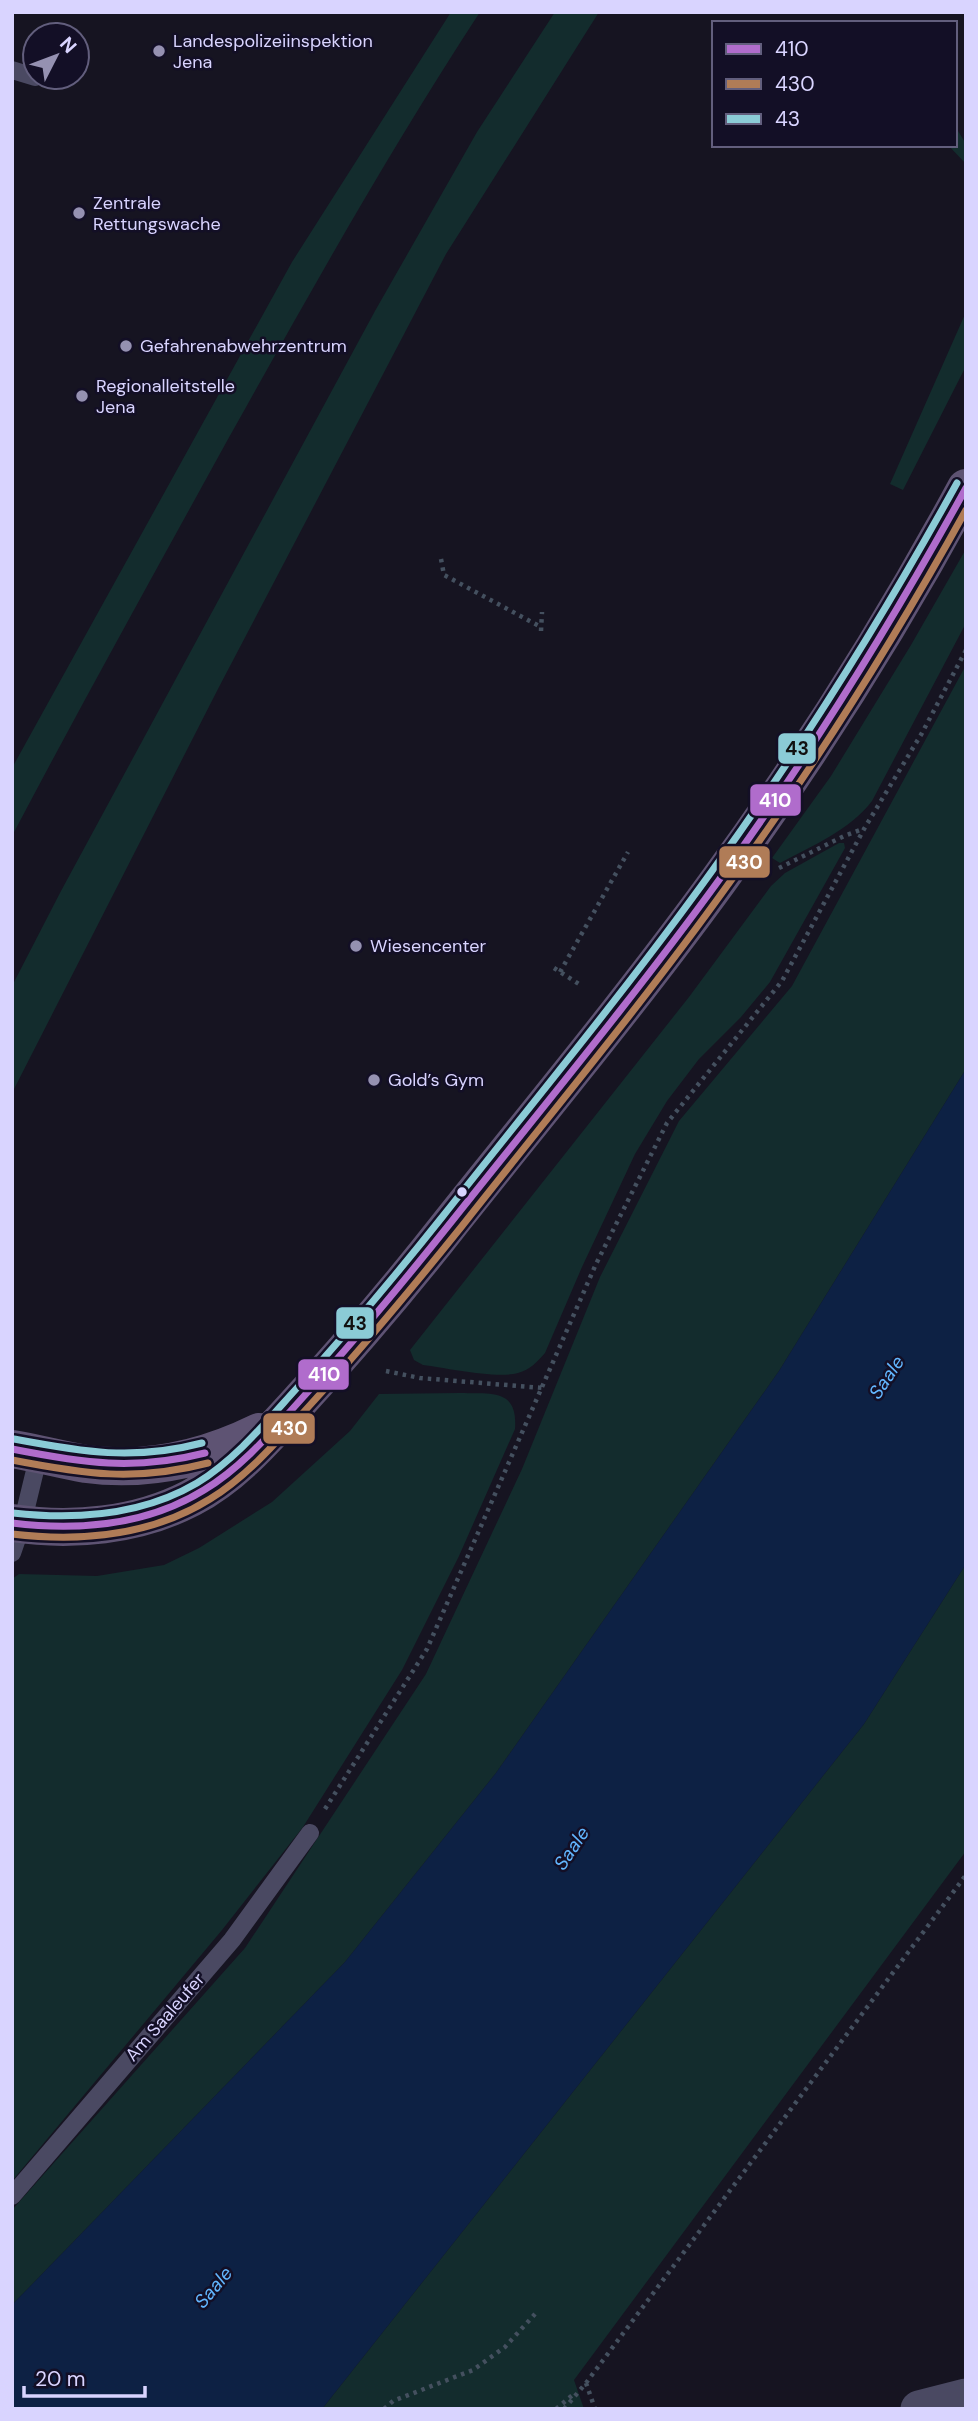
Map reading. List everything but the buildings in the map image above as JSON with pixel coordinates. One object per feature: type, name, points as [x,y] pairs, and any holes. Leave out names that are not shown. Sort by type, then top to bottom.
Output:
[{"type":"main road","points":[[15,1533],[113,1524],[153,1514],[192,1498],[230,1472],[260,1446],[390,1299],[620,1012],[722,877],[832,713],[924,565],[966,488]]},
{"type":"main road","points":[[25,1451],[87,1464],[136,1466],[182,1460],[226,1447],[259,1432],[293,1409]]},
{"type":"street","points":[[919,2409],[966,2397]]},
{"type":"lane","points":[[15,1533],[25,1451]]},
{"type":"lane","name":"Am Saaleufer","points":[[12,2196],[232,1940],[310,1833]]},
{"type":"path","points":[[441,559],[444,575],[541,629],[542,612]]},
{"type":"path","points":[[310,1833],[428,1649],[596,1264],[667,1123],[782,981],[864,829],[922,733],[966,650]]},
{"type":"path","points":[[768,874],[844,836],[864,829]]},
{"type":"path","points":[[560,972],[628,852]]},
{"type":"path","points":[[554,968],[582,986]]},
{"type":"path","points":[[386,1371],[420,1378],[542,1388]]},
{"type":"path","points":[[564,2409],[966,1875]]},
{"type":"path","points":[[384,2409],[393,2401],[473,2371],[505,2347],[536,2314]]},
{"type":"path","points":[[556,2409],[586,2383]]},
{"type":"path","points":[[586,2383],[595,2409]]},
{"type":"green space","points":[[451,12],[480,12],[413,117],[319,278],[146,588],[12,836],[12,768],[292,262]]},
{"type":"green space","points":[[555,12],[599,12],[446,254],[219,687],[12,1093],[12,986],[375,311],[477,132]]},
{"type":"green space","points":[[957,129],[966,144],[966,164],[950,147],[957,147]]},
{"type":"green space","points":[[966,312],[966,366],[903,490],[890,484]]},
{"type":"green space","points":[[966,549],[966,623],[872,801],[853,821],[780,863],[772,858],[831,776]]},
{"type":"green space","points":[[966,665],[966,1069],[779,1371],[496,1773],[345,1962],[12,2305],[12,2210],[245,1948],[426,1674],[522,1469],[600,1277],[679,1121],[792,986]]},
{"type":"green space","points":[[839,843],[844,843],[845,848],[770,982],[741,1017],[699,1059],[667,1101],[635,1154],[545,1353],[526,1370],[509,1375],[423,1365],[414,1360],[410,1350],[689,997],[771,886],[785,873]]},
{"type":"green space","points":[[379,1394],[492,1394],[507,1400],[515,1416],[515,1429],[459,1556],[402,1670],[303,1827],[222,1930],[12,2181],[12,1579],[19,1574],[97,1576],[164,1565],[199,1548],[272,1502],[350,1431]]},
{"type":"green space","points":[[966,1564],[966,1851],[574,2380],[584,2409],[322,2409],[864,1724]]},
{"type":"water","name":"Saale","points":[[966,1069],[966,1564],[864,1724],[322,2409],[12,2409],[12,2305],[345,1962],[496,1773],[779,1371]]},
{"type":"transit line","name":"43","points":[[13,1513],[84,1515],[108,1513],[153,1503],[197,1483],[238,1451],[262,1427],[408,1260],[680,915],[810,729],[871,632],[957,483]]},
{"type":"transit line","name":"410","points":[[12,1523],[86,1526],[159,1511],[182,1502],[219,1480],[270,1434],[416,1265],[687,924],[785,785],[848,688],[909,589],[966,488]]},
{"type":"transit line","name":"430","points":[[12,1534],[89,1536],[164,1521],[210,1499],[251,1467],[276,1443],[425,1272],[695,930],[822,749],[911,607],[966,510]]},
{"type":"transit line","name":"43","points":[[14,1439],[108,1453],[153,1452],[202,1443]]},
{"type":"transit line","name":"410","points":[[12,1449],[108,1463],[155,1462],[205,1453]]},
{"type":"transit line","name":"430","points":[[12,1460],[110,1474],[157,1473],[208,1463]]},
{"type":"place","name":"Landespolizeiinspektion Jena","points":[[159,51]]},
{"type":"place","name":"Zentrale Rettungswache","points":[[79,213]]},
{"type":"place","name":"Gefahrenabwehrzentrum","points":[[126,346]]},
{"type":"place","name":"Regionalleitstelle Jena","points":[[82,396]]},
{"type":"place","name":"Wiesencenter","points":[[356,946]]},
{"type":"place","name":"Gold’s Gym","points":[[374,1080]]}]
